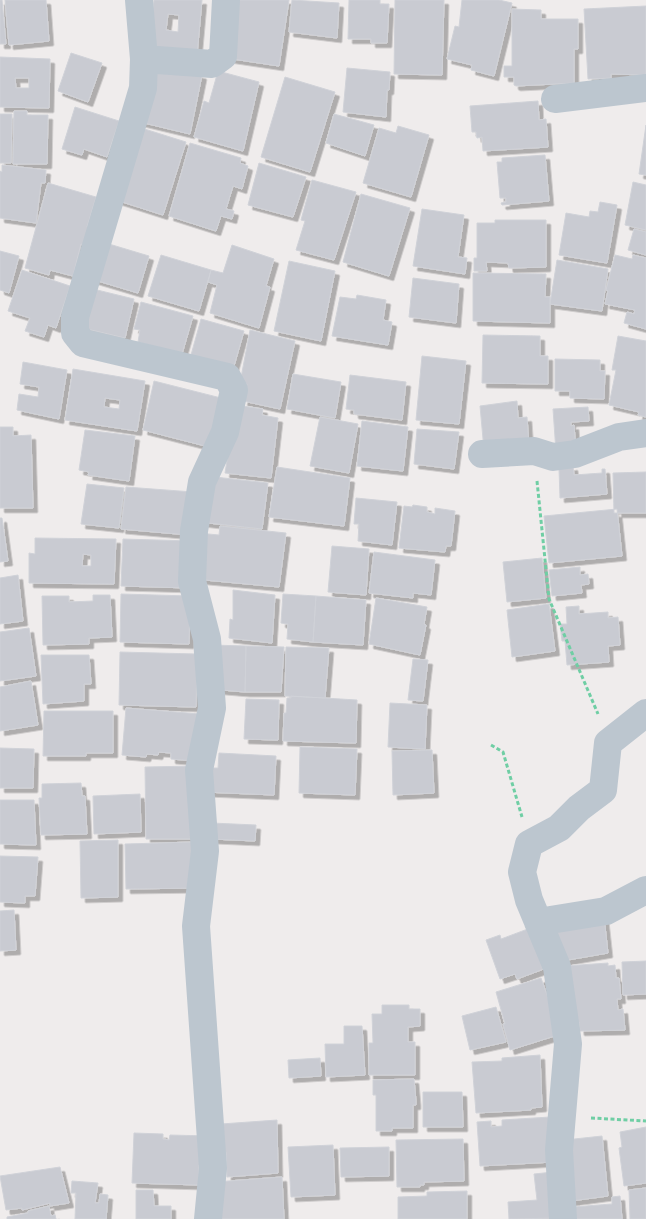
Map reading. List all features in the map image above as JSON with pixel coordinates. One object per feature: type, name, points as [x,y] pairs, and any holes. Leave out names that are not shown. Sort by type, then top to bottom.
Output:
[{"type":"street","points":[[139,0],[144,59],[143,88],[75,317],[74,334],[83,343],[227,378],[234,390],[225,432],[202,482],[194,531],[192,581],[207,639],[212,708],[199,770],[205,851],[196,926],[212,1168],[208,1219]]},
{"type":"street","points":[[144,59],[212,64],[223,56],[226,0]]},
{"type":"street","points":[[555,99],[646,88]]},
{"type":"street","points":[[482,454],[534,451],[553,457],[575,454],[619,437],[646,433]]},
{"type":"street","points":[[563,1219],[559,1150],[560,1115],[568,1044],[557,967],[538,922],[522,872],[529,844],[559,828],[578,808],[603,790],[608,743],[646,714]]},
{"type":"street","points":[[538,922],[606,911],[646,890]]},
{"type":"path","points":[[534,451],[549,599],[594,704],[608,743]]},
{"type":"path","points":[[491,745],[503,752],[529,844]]},
{"type":"path","points":[[560,1115],[608,1120],[646,1121]]},
{"type":"building","points":[[0,0],[2,0],[6,44],[0,44]]},
{"type":"building","points":[[5,0],[46,0],[49,41],[9,45]]},
{"type":"building","points":[[154,0],[202,0],[197,55],[148,50]],"holes":[[[168,14],[179,15],[178,32],[166,30]]]},
{"type":"building","points":[[235,0],[289,0],[279,66],[226,58]]},
{"type":"building","points":[[292,0],[339,3],[337,38],[289,32]]},
{"type":"building","points":[[349,0],[380,0],[380,4],[389,4],[387,43],[371,43],[371,39],[348,39]]},
{"type":"building","points":[[395,0],[444,0],[442,75],[394,74]]},
{"type":"building","points":[[462,0],[499,0],[512,3],[494,76],[471,70],[472,65],[447,59],[455,26],[459,27]]},
{"type":"building","points":[[646,6],[646,75],[611,74],[611,78],[588,79],[584,9]]},
{"type":"building","points":[[512,9],[541,10],[541,19],[578,19],[578,49],[574,49],[574,83],[516,86],[514,85],[514,77],[504,77],[504,66],[512,66]]},
{"type":"building","points":[[71,53],[102,63],[88,102],[58,91]]},
{"type":"building","points":[[0,57],[50,59],[49,108],[0,107]],"holes":[[[15,78],[29,78],[29,88],[16,88]]]},
{"type":"building","points":[[159,64],[202,75],[190,134],[140,122]]},
{"type":"building","points":[[347,68],[390,72],[386,117],[343,112]]},
{"type":"building","points":[[218,71],[259,82],[243,151],[194,137],[204,101],[209,103]]},
{"type":"building","points":[[285,77],[335,92],[310,172],[261,157]]},
{"type":"building","points":[[538,101],[539,120],[546,119],[548,147],[483,151],[482,137],[477,138],[476,132],[472,132],[470,106]]},
{"type":"building","points":[[75,107],[119,121],[107,157],[84,149],[82,155],[62,149]]},
{"type":"building","points":[[14,111],[27,111],[27,115],[48,115],[47,164],[13,164]]},
{"type":"building","points":[[0,114],[12,114],[11,163],[0,163]]},
{"type":"building","points":[[334,114],[374,125],[365,156],[326,143]]},
{"type":"building","points":[[646,125],[646,175],[639,174]]},
{"type":"building","points":[[135,126],[186,142],[163,215],[113,199]]},
{"type":"building","points":[[398,126],[429,135],[411,197],[363,183],[379,128],[396,133]]},
{"type":"building","points":[[190,143],[241,158],[240,163],[248,166],[242,189],[233,186],[226,209],[234,211],[232,219],[221,216],[216,231],[169,216]]},
{"type":"building","points":[[545,155],[549,201],[502,205],[501,203],[506,202],[506,198],[500,198],[497,162],[502,162],[502,158]]},
{"type":"building","points":[[259,163],[306,177],[293,217],[248,205]]},
{"type":"building","points":[[2,165],[46,170],[45,183],[41,183],[36,223],[0,218],[0,171],[2,172]]},
{"type":"building","points":[[312,180],[356,192],[334,260],[296,250],[305,221],[301,220]]},
{"type":"building","points":[[633,182],[646,185],[646,230],[625,225]]},
{"type":"building","points":[[48,183],[96,197],[87,227],[92,228],[88,246],[81,244],[73,276],[50,270],[49,275],[25,268]]},
{"type":"building","points":[[361,194],[410,208],[389,276],[343,262]]},
{"type":"building","points":[[600,202],[617,205],[607,263],[559,255],[566,213],[589,217],[590,211],[598,212]]},
{"type":"building","points":[[422,209],[464,215],[458,257],[467,258],[465,274],[413,266]]},
{"type":"building","points":[[495,220],[546,220],[546,267],[509,268],[508,263],[486,262],[487,271],[474,271],[474,258],[477,258],[477,223],[495,223]]},
{"type":"building","points":[[634,229],[646,232],[646,255],[628,250]]},
{"type":"building","points":[[99,241],[149,256],[138,293],[88,278]]},
{"type":"building","points":[[232,245],[274,259],[266,286],[270,287],[259,328],[210,313],[217,285],[208,282],[211,270],[223,273]]},
{"type":"building","points":[[0,251],[19,256],[9,293],[0,290]]},
{"type":"building","points":[[161,255],[211,270],[199,311],[148,296]]},
{"type":"building","points":[[615,255],[632,259],[633,255],[646,258],[646,329],[624,323],[627,312],[634,314],[635,310],[605,304],[608,291],[606,290]]},
{"type":"building","points":[[557,260],[608,269],[602,311],[550,304]]},
{"type":"building","points":[[289,261],[335,271],[321,341],[274,331]]},
{"type":"building","points":[[22,270],[70,286],[56,328],[48,325],[44,337],[25,331],[30,318],[8,311]]},
{"type":"building","points":[[473,273],[546,274],[545,297],[550,297],[550,323],[473,321]]},
{"type":"building","points":[[413,278],[459,284],[456,323],[409,317]]},
{"type":"building","points":[[89,288],[134,299],[125,338],[79,327]]},
{"type":"building","points":[[357,295],[386,300],[383,320],[392,322],[388,345],[332,336],[340,297],[356,299]]},
{"type":"building","points":[[141,302],[193,316],[182,354],[138,342],[140,330],[134,329]]},
{"type":"building","points":[[201,319],[244,331],[234,366],[191,355]]},
{"type":"building","points":[[250,330],[295,341],[280,409],[243,401],[247,384],[240,383]]},
{"type":"building","points":[[483,335],[540,336],[540,356],[548,356],[548,384],[482,383]]},
{"type":"building","points":[[618,336],[646,341],[646,417],[638,415],[639,412],[609,405],[616,370],[612,370]]},
{"type":"building","points":[[422,356],[466,361],[459,424],[416,420]]},
{"type":"building","points":[[555,359],[600,360],[600,371],[605,371],[604,399],[570,398],[570,391],[555,391]]},
{"type":"building","points":[[23,362],[67,370],[59,419],[17,410],[19,394],[38,397],[39,387],[20,384]]},
{"type":"building","points":[[73,369],[145,381],[137,431],[65,420]],"holes":[[[105,398],[120,400],[119,409],[104,407]]]},
{"type":"building","points":[[293,374],[341,382],[335,418],[287,409]]},
{"type":"building","points":[[350,375],[406,382],[402,420],[354,414],[354,410],[346,409]]},
{"type":"building","points":[[154,381],[225,399],[213,448],[143,430]]},
{"type":"building","points":[[517,401],[518,418],[527,417],[529,446],[484,450],[480,406]]},
{"type":"building","points":[[236,405],[263,409],[262,415],[278,418],[271,478],[225,473]]},
{"type":"building","points":[[588,407],[589,421],[571,422],[571,426],[574,425],[576,451],[556,452],[553,409]]},
{"type":"building","points":[[320,417],[358,424],[349,473],[310,466]]},
{"type":"building","points":[[362,421],[408,427],[403,471],[357,466]]},
{"type":"building","points":[[0,427],[13,427],[13,436],[31,435],[33,508],[0,508]]},
{"type":"building","points":[[417,429],[459,432],[454,469],[414,464]]},
{"type":"building","points":[[85,430],[135,436],[129,481],[88,475],[89,472],[79,470]]},
{"type":"building","points":[[573,466],[574,475],[602,473],[602,469],[605,469],[607,494],[560,498],[559,469]]},
{"type":"building","points":[[277,467],[350,478],[344,526],[269,517]]},
{"type":"building","points":[[646,472],[646,513],[614,513],[613,473]]},
{"type":"building","points":[[215,477],[268,483],[262,529],[199,522]]},
{"type":"building","points":[[87,484],[124,488],[119,528],[81,524]]},
{"type":"building","points":[[126,487],[193,492],[189,535],[121,529]]},
{"type":"building","points":[[356,498],[397,502],[392,545],[358,541],[359,524],[354,524]]},
{"type":"building","points":[[413,505],[427,507],[427,512],[435,514],[435,508],[455,511],[451,546],[446,546],[445,552],[399,548],[404,506],[412,507]]},
{"type":"building","points":[[617,509],[622,556],[549,563],[544,516]]},
{"type":"building","points":[[0,518],[2,518],[8,561],[0,562]]},
{"type":"building","points":[[220,526],[286,533],[279,587],[194,579],[198,533],[219,535]]},
{"type":"building","points":[[35,538],[116,539],[114,584],[29,583],[29,553],[35,554]],"holes":[[[83,554],[91,555],[91,566],[82,566]]]},
{"type":"building","points":[[123,539],[192,541],[190,588],[121,586]]},
{"type":"building","points":[[332,546],[369,549],[366,595],[328,592]]},
{"type":"building","points":[[374,552],[435,560],[431,595],[413,593],[413,598],[369,593]]},
{"type":"building","points":[[542,558],[546,598],[507,602],[503,562]]},
{"type":"building","points":[[580,567],[580,575],[588,574],[589,584],[581,585],[582,593],[552,596],[549,570]]},
{"type":"building","points":[[18,575],[23,621],[0,624],[0,578]]},
{"type":"building","points":[[233,590],[275,595],[272,643],[229,638],[230,619],[233,620]]},
{"type":"building","points":[[121,594],[190,596],[189,644],[120,642]]},
{"type":"building","points":[[283,594],[316,596],[313,642],[287,639],[288,624],[281,623]]},
{"type":"building","points":[[93,595],[110,595],[112,637],[89,638],[89,644],[43,645],[42,596],[69,596],[69,602],[93,601]]},
{"type":"building","points":[[316,596],[366,600],[363,645],[313,642]]},
{"type":"building","points":[[376,598],[427,607],[424,624],[426,625],[420,655],[369,644]]},
{"type":"building","points":[[549,604],[555,651],[512,657],[507,610]]},
{"type":"building","points":[[579,606],[579,614],[608,612],[608,618],[618,617],[620,645],[608,646],[609,662],[567,665],[565,641],[562,641],[560,624],[567,624],[566,607]]},
{"type":"building","points":[[29,628],[36,676],[0,681],[0,632]]},
{"type":"building","points":[[212,645],[246,646],[245,692],[210,689]]},
{"type":"building","points":[[246,646],[284,647],[281,692],[245,692]]},
{"type":"building","points":[[286,647],[329,648],[325,698],[285,696]]},
{"type":"building","points":[[120,652],[197,654],[196,707],[119,705]]},
{"type":"building","points":[[41,655],[89,655],[91,684],[84,684],[84,701],[43,704]]},
{"type":"building","points":[[413,659],[428,660],[423,701],[408,700]]},
{"type":"building","points":[[31,681],[38,725],[0,731],[0,687]]},
{"type":"building","points":[[291,696],[357,700],[356,743],[283,741],[284,713],[286,713],[287,698],[291,698]]},
{"type":"building","points":[[246,699],[279,700],[278,740],[244,739]]},
{"type":"building","points":[[390,703],[427,705],[425,749],[388,747]]},
{"type":"building","points":[[126,708],[200,714],[196,761],[171,759],[171,753],[159,752],[158,755],[147,754],[146,757],[122,755]]},
{"type":"building","points":[[44,711],[113,711],[113,753],[86,753],[86,756],[43,756]]},
{"type":"building","points":[[300,747],[357,749],[355,795],[299,793]]},
{"type":"building","points":[[0,748],[34,749],[33,788],[0,788]]},
{"type":"building","points":[[432,750],[434,793],[393,795],[392,751]]},
{"type":"building","points":[[219,753],[276,756],[274,795],[204,792],[205,768],[218,768]]},
{"type":"building","points":[[194,766],[195,839],[146,839],[145,767]]},
{"type":"building","points":[[81,783],[82,796],[85,796],[87,834],[41,835],[39,798],[42,798],[42,784]]},
{"type":"building","points":[[140,794],[141,832],[94,834],[93,796]]},
{"type":"building","points":[[0,800],[34,800],[36,845],[0,844]]},
{"type":"building","points":[[212,823],[256,825],[255,841],[212,839]]},
{"type":"building","points":[[118,840],[118,897],[81,898],[80,841]]},
{"type":"building","points":[[194,842],[196,888],[126,889],[125,844]]},
{"type":"building","points":[[0,856],[38,857],[35,896],[25,896],[25,903],[0,902]]},
{"type":"building","points":[[14,910],[16,950],[0,951],[0,911]]},
{"type":"building","points":[[604,917],[608,953],[562,961],[554,926]]},
{"type":"building","points":[[533,927],[549,967],[517,979],[515,974],[500,979],[486,940],[500,935],[501,939]]},
{"type":"building","points":[[646,961],[646,994],[623,995],[622,962]]},
{"type":"building","points":[[608,963],[608,966],[615,965],[616,978],[619,978],[621,999],[617,999],[618,1010],[623,1009],[625,1030],[580,1031],[579,1022],[572,1023],[565,966]]},
{"type":"building","points":[[541,978],[561,1034],[510,1050],[496,992]]},
{"type":"building","points":[[382,1005],[409,1005],[409,1009],[420,1009],[420,1026],[408,1027],[408,1042],[415,1042],[415,1075],[369,1075],[369,1043],[373,1043],[372,1014],[382,1014]]},
{"type":"building","points":[[496,1007],[506,1042],[470,1050],[462,1016]]},
{"type":"building","points":[[344,1026],[362,1026],[365,1075],[326,1077],[325,1044],[344,1044]]},
{"type":"building","points":[[540,1055],[542,1107],[531,1108],[531,1110],[476,1113],[472,1062],[502,1061],[502,1058]]},
{"type":"building","points":[[320,1058],[321,1076],[289,1078],[288,1060]]},
{"type":"building","points":[[414,1079],[416,1105],[413,1105],[413,1128],[392,1128],[392,1131],[376,1131],[376,1095],[373,1095],[373,1080]]},
{"type":"building","points":[[423,1092],[462,1092],[463,1127],[423,1127]]},
{"type":"building","points":[[550,1117],[553,1162],[480,1166],[477,1122],[491,1121],[491,1127],[502,1126],[502,1120]]},
{"type":"building","points":[[277,1120],[278,1173],[227,1177],[226,1152],[222,1152],[221,1124]]},
{"type":"building","points":[[646,1127],[646,1183],[624,1186],[619,1148],[622,1147],[620,1132]]},
{"type":"building","points":[[134,1133],[163,1134],[163,1139],[169,1140],[170,1135],[209,1136],[201,1165],[199,1165],[199,1185],[132,1183]]},
{"type":"building","points":[[602,1136],[608,1196],[571,1201],[565,1140]]},
{"type":"building","points":[[463,1139],[464,1181],[424,1182],[424,1185],[420,1185],[420,1187],[397,1187],[396,1140]]},
{"type":"building","points":[[333,1145],[335,1195],[291,1197],[288,1147]]},
{"type":"building","points":[[389,1147],[389,1176],[341,1177],[340,1148]]},
{"type":"building","points":[[60,1167],[69,1203],[50,1206],[50,1203],[22,1210],[22,1208],[6,1210],[0,1176]]},
{"type":"building","points":[[553,1172],[557,1218],[509,1219],[508,1202],[537,1200],[534,1174]]},
{"type":"building","points":[[282,1177],[284,1219],[211,1219],[215,1182]]},
{"type":"building","points":[[72,1181],[98,1183],[95,1203],[99,1203],[100,1194],[108,1195],[106,1219],[75,1219],[76,1193],[71,1193]]},
{"type":"building","points":[[646,1188],[646,1219],[630,1219],[629,1190]]},
{"type":"building","points":[[136,1190],[153,1190],[154,1206],[171,1206],[171,1219],[136,1219]]},
{"type":"building","points":[[467,1191],[467,1219],[398,1219],[398,1197],[427,1196],[427,1192]]},
{"type":"building","points":[[620,1196],[622,1219],[574,1219],[573,1207],[612,1204],[612,1197]]},
{"type":"building","points":[[49,1206],[51,1216],[55,1215],[56,1219],[7,1219],[7,1217]]}]
